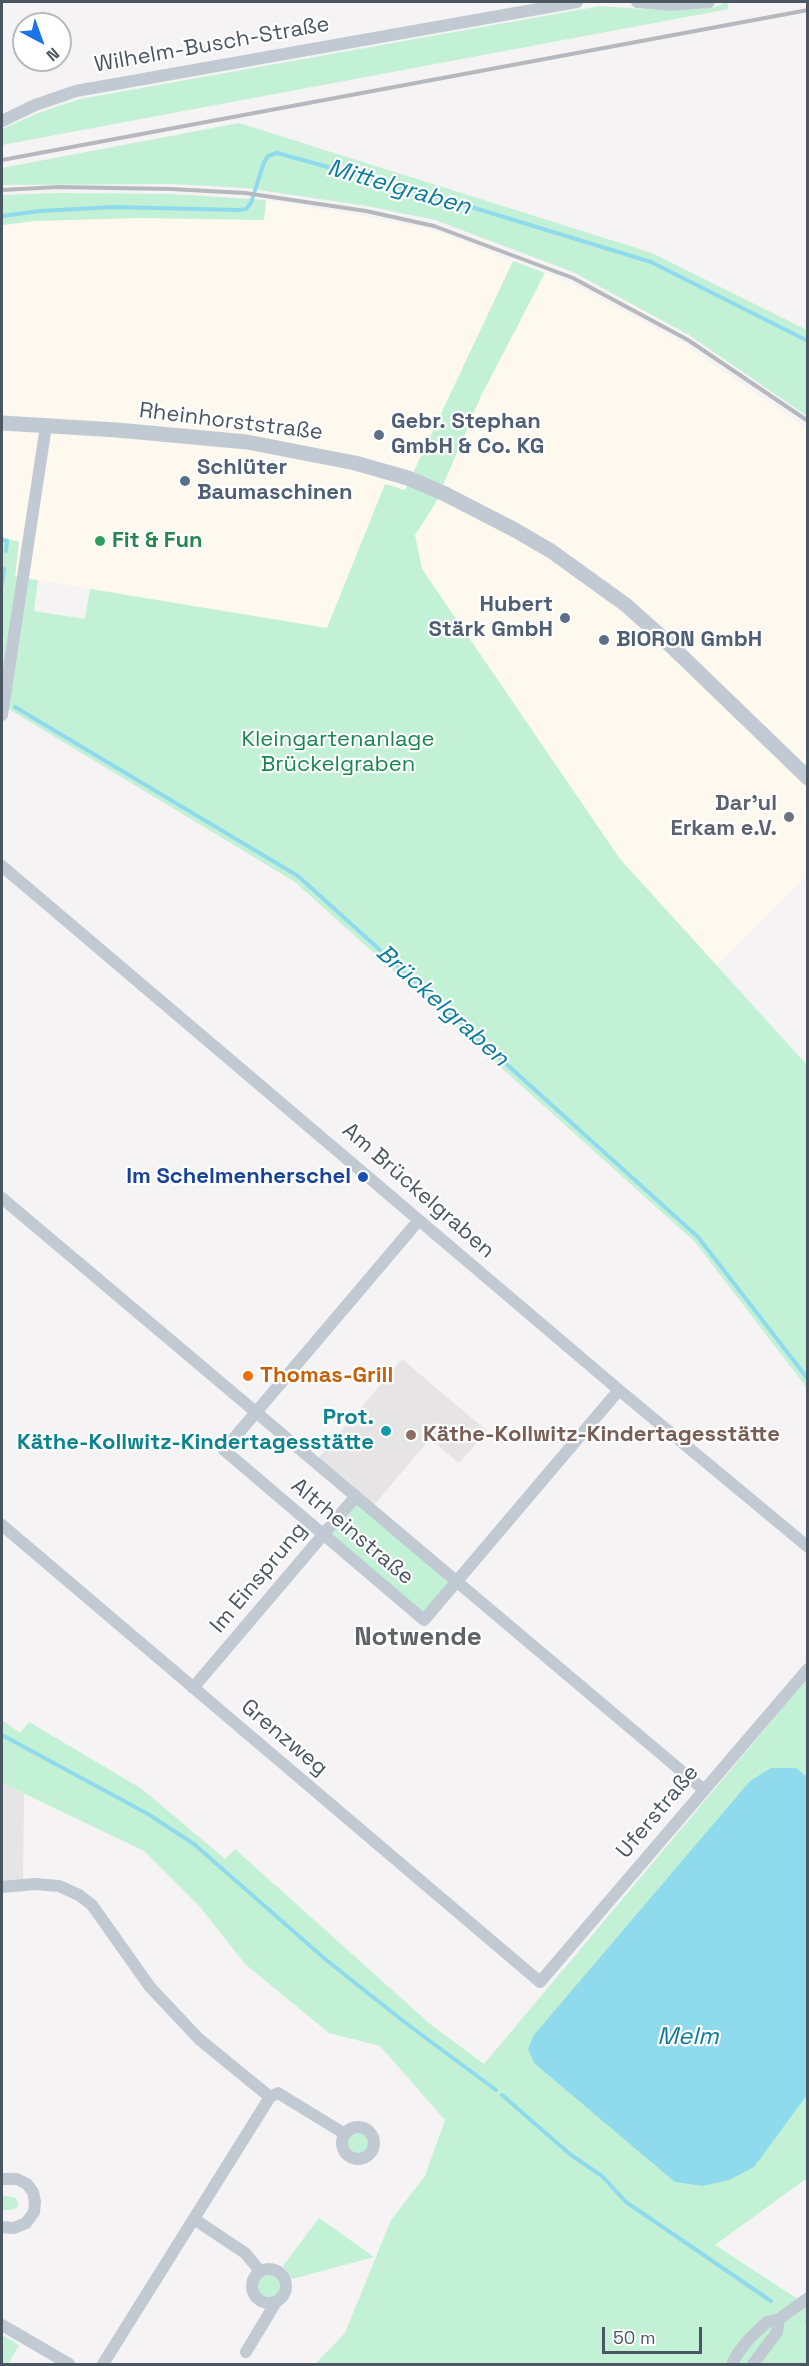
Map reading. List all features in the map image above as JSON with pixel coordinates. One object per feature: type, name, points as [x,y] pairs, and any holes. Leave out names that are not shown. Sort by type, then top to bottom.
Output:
[{"type":"street","name":"Wilhelm-Busch-Straße","points":[[2,122],[35,105],[76,91],[577,2]]},
{"type":"street","points":[[637,2],[670,5],[709,2]]},
{"type":"street","name":"Rheinhorststraße","points":[[2,423],[247,442],[355,463],[408,478],[446,494],[551,551],[626,605],[807,778]]},
{"type":"street","points":[[2,715],[46,426]]},
{"type":"street","name":"Am Brückelgraben","points":[[2,866],[807,1547]]},
{"type":"street","name":"Altrheinstraße","points":[[2,1198],[704,1790]]},
{"type":"street","points":[[256,1412],[418,1220]]},
{"type":"street","points":[[457,1581],[619,1390]]},
{"type":"street","name":"Altrheinstraße","points":[[256,1412],[224,1450],[424,1620],[457,1581]]},
{"type":"street","name":"Im Einsprung","points":[[193,1688],[356,1496]]},
{"type":"street","name":"Grenzweg","points":[[2,1525],[540,1982]]},
{"type":"street","name":"Uferstraße","points":[[540,1982],[807,1669]]},
{"type":"street","points":[[2,1887],[35,1884],[59,1886],[79,1895],[93,1905],[150,1987],[199,2038],[270,2097]]},
{"type":"street","points":[[103,2364],[270,2097],[278,2093],[345,2134]]},
{"type":"street","points":[[2,2179],[17,2179],[27,2184],[33,2192],[35,2202],[34,2212],[26,2223],[14,2228],[2,2228]]},
{"type":"street","points":[[194,2219],[245,2253],[260,2271]]},
{"type":"street","points":[[246,2352],[276,2302],[285,2293],[287,2284],[285,2278],[277,2270],[260,2271],[252,2286],[256,2296],[265,2302],[276,2302]]},
{"type":"street","points":[[732,2364],[749,2339],[767,2322],[779,2319],[807,2298]]},
{"type":"street","points":[[753,2364],[777,2332],[779,2319]]},
{"type":"street","points":[[2,2325],[69,2364]]},
{"type":"shaded area","points":[[266,200],[433,230],[513,261],[405,491],[385,485],[327,628],[2,574],[2,225],[35,221],[138,218],[263,220]]},
{"type":"shaded area","points":[[545,273],[570,282],[684,344],[807,429],[807,875],[717,965],[620,859],[422,569],[415,535],[435,504],[481,396]]},
{"type":"shaded area","name":"Käthe-Kollwitz-Kindertagesstätte","points":[[402,1359],[487,1431],[459,1463],[430,1439],[374,1505],[318,1459]]},
{"type":"shaded area","points":[[2,1783],[24,1794],[23,1881],[2,1882]]},
{"type":"green space","points":[[727,2],[729,9],[2,145],[2,129],[38,113],[80,99],[600,6],[672,11],[714,7]]},
{"type":"green space","points":[[239,123],[652,253],[807,330],[807,416],[689,335],[573,272],[435,220],[367,206],[245,188],[171,184],[2,185],[2,168]]},
{"type":"green space","points":[[171,194],[266,200],[264,220],[138,218],[35,221],[2,225],[2,195]]},
{"type":"green space","name":"Kleingartenanlage Brückelgraben","points":[[513,261],[545,273],[481,396],[435,504],[415,535],[422,569],[620,859],[807,1065],[807,1388],[695,1242],[295,882],[2,705],[2,537],[19,542],[15,577],[38,580],[34,611],[85,619],[90,589],[327,628],[385,484],[405,490]]},
{"type":"green space","points":[[356,1496],[457,1581],[424,1620],[323,1535]]},
{"type":"green space","points":[[807,1679],[807,2178],[715,2245],[807,2305],[807,2364],[315,2364],[345,2333],[391,2220],[425,2176],[445,2120],[380,2046],[329,2033],[245,1964],[200,1907],[144,1851],[2,1783],[2,1720],[20,1733],[29,1722],[142,1789],[225,1859],[235,1849],[430,2024],[484,2064]]},
{"type":"green space","points":[[358,2128],[369,2133],[374,2144],[369,2155],[358,2160],[347,2155],[342,2144],[347,2133]]},
{"type":"green space","points":[[2,2195],[16,2198],[17,2208],[2,2210]]},
{"type":"green space","points":[[319,2218],[374,2257],[292,2279],[283,2266]]},
{"type":"green space","points":[[269,2269],[281,2274],[286,2286],[281,2298],[269,2303],[257,2298],[252,2286],[257,2274]]},
{"type":"green space","points":[[2,2335],[19,2345],[8,2364],[2,2364]]},
{"type":"water","name":"Melm","points":[[771,1768],[796,1768],[807,1777],[807,2095],[754,2167],[729,2180],[703,2186],[675,2182],[534,2063],[528,2049],[534,2035],[750,1781]]},
{"type":"waterway","name":"Mittelgraben","points":[[2,216],[40,211],[113,207],[246,209],[251,203],[264,162],[268,156],[277,153],[455,202],[651,262],[808,341]]},
{"type":"waterway","name":"Brückelgraben","points":[[2,540],[7,541],[6,551]]},
{"type":"waterway","name":"Brückelgraben","points":[[2,584],[4,569]]},
{"type":"waterway","name":"Brückelgraben","points":[[15,707],[298,876],[698,1237],[808,1379]]},
{"type":"waterway","points":[[2,1735],[148,1814],[194,1844],[325,1959],[496,2090]]},
{"type":"waterway","points":[[502,2095],[571,2155],[602,2176],[626,2202],[771,2301]]},
{"type":"railway","points":[[2,160],[808,10]]},
{"type":"railway","points":[[2,190],[58,187],[245,193],[366,211],[434,226],[573,278],[688,340],[808,421]]},
{"type":"place","name":"Gebr. Stephan GmbH & Co. KG","points":[[379,435]]},
{"type":"place","name":"Schlüter Baumaschinen","points":[[185,481]]},
{"type":"place","name":"Fit & Fun","points":[[100,541]]},
{"type":"place","name":"Hubert Stärk GmbH","points":[[565,618]]},
{"type":"place","name":"BIORON GmbH","points":[[604,640]]},
{"type":"place","name":"Dar'ul Erkam e.V.","points":[[789,817]]},
{"type":"place","name":"Im Schelmenherschel","points":[[363,1177]]},
{"type":"place","name":"Thomas-Grill","points":[[248,1376]]},
{"type":"place","name":"Prot. Käthe-Kollwitz-Kindertagesstätte","points":[[386,1431]]},
{"type":"place","name":"Käthe-Kollwitz-Kindertagesstätte","points":[[411,1435]]},
{"type":"district","name":"Notwende","points":[[418,1638]]}]
